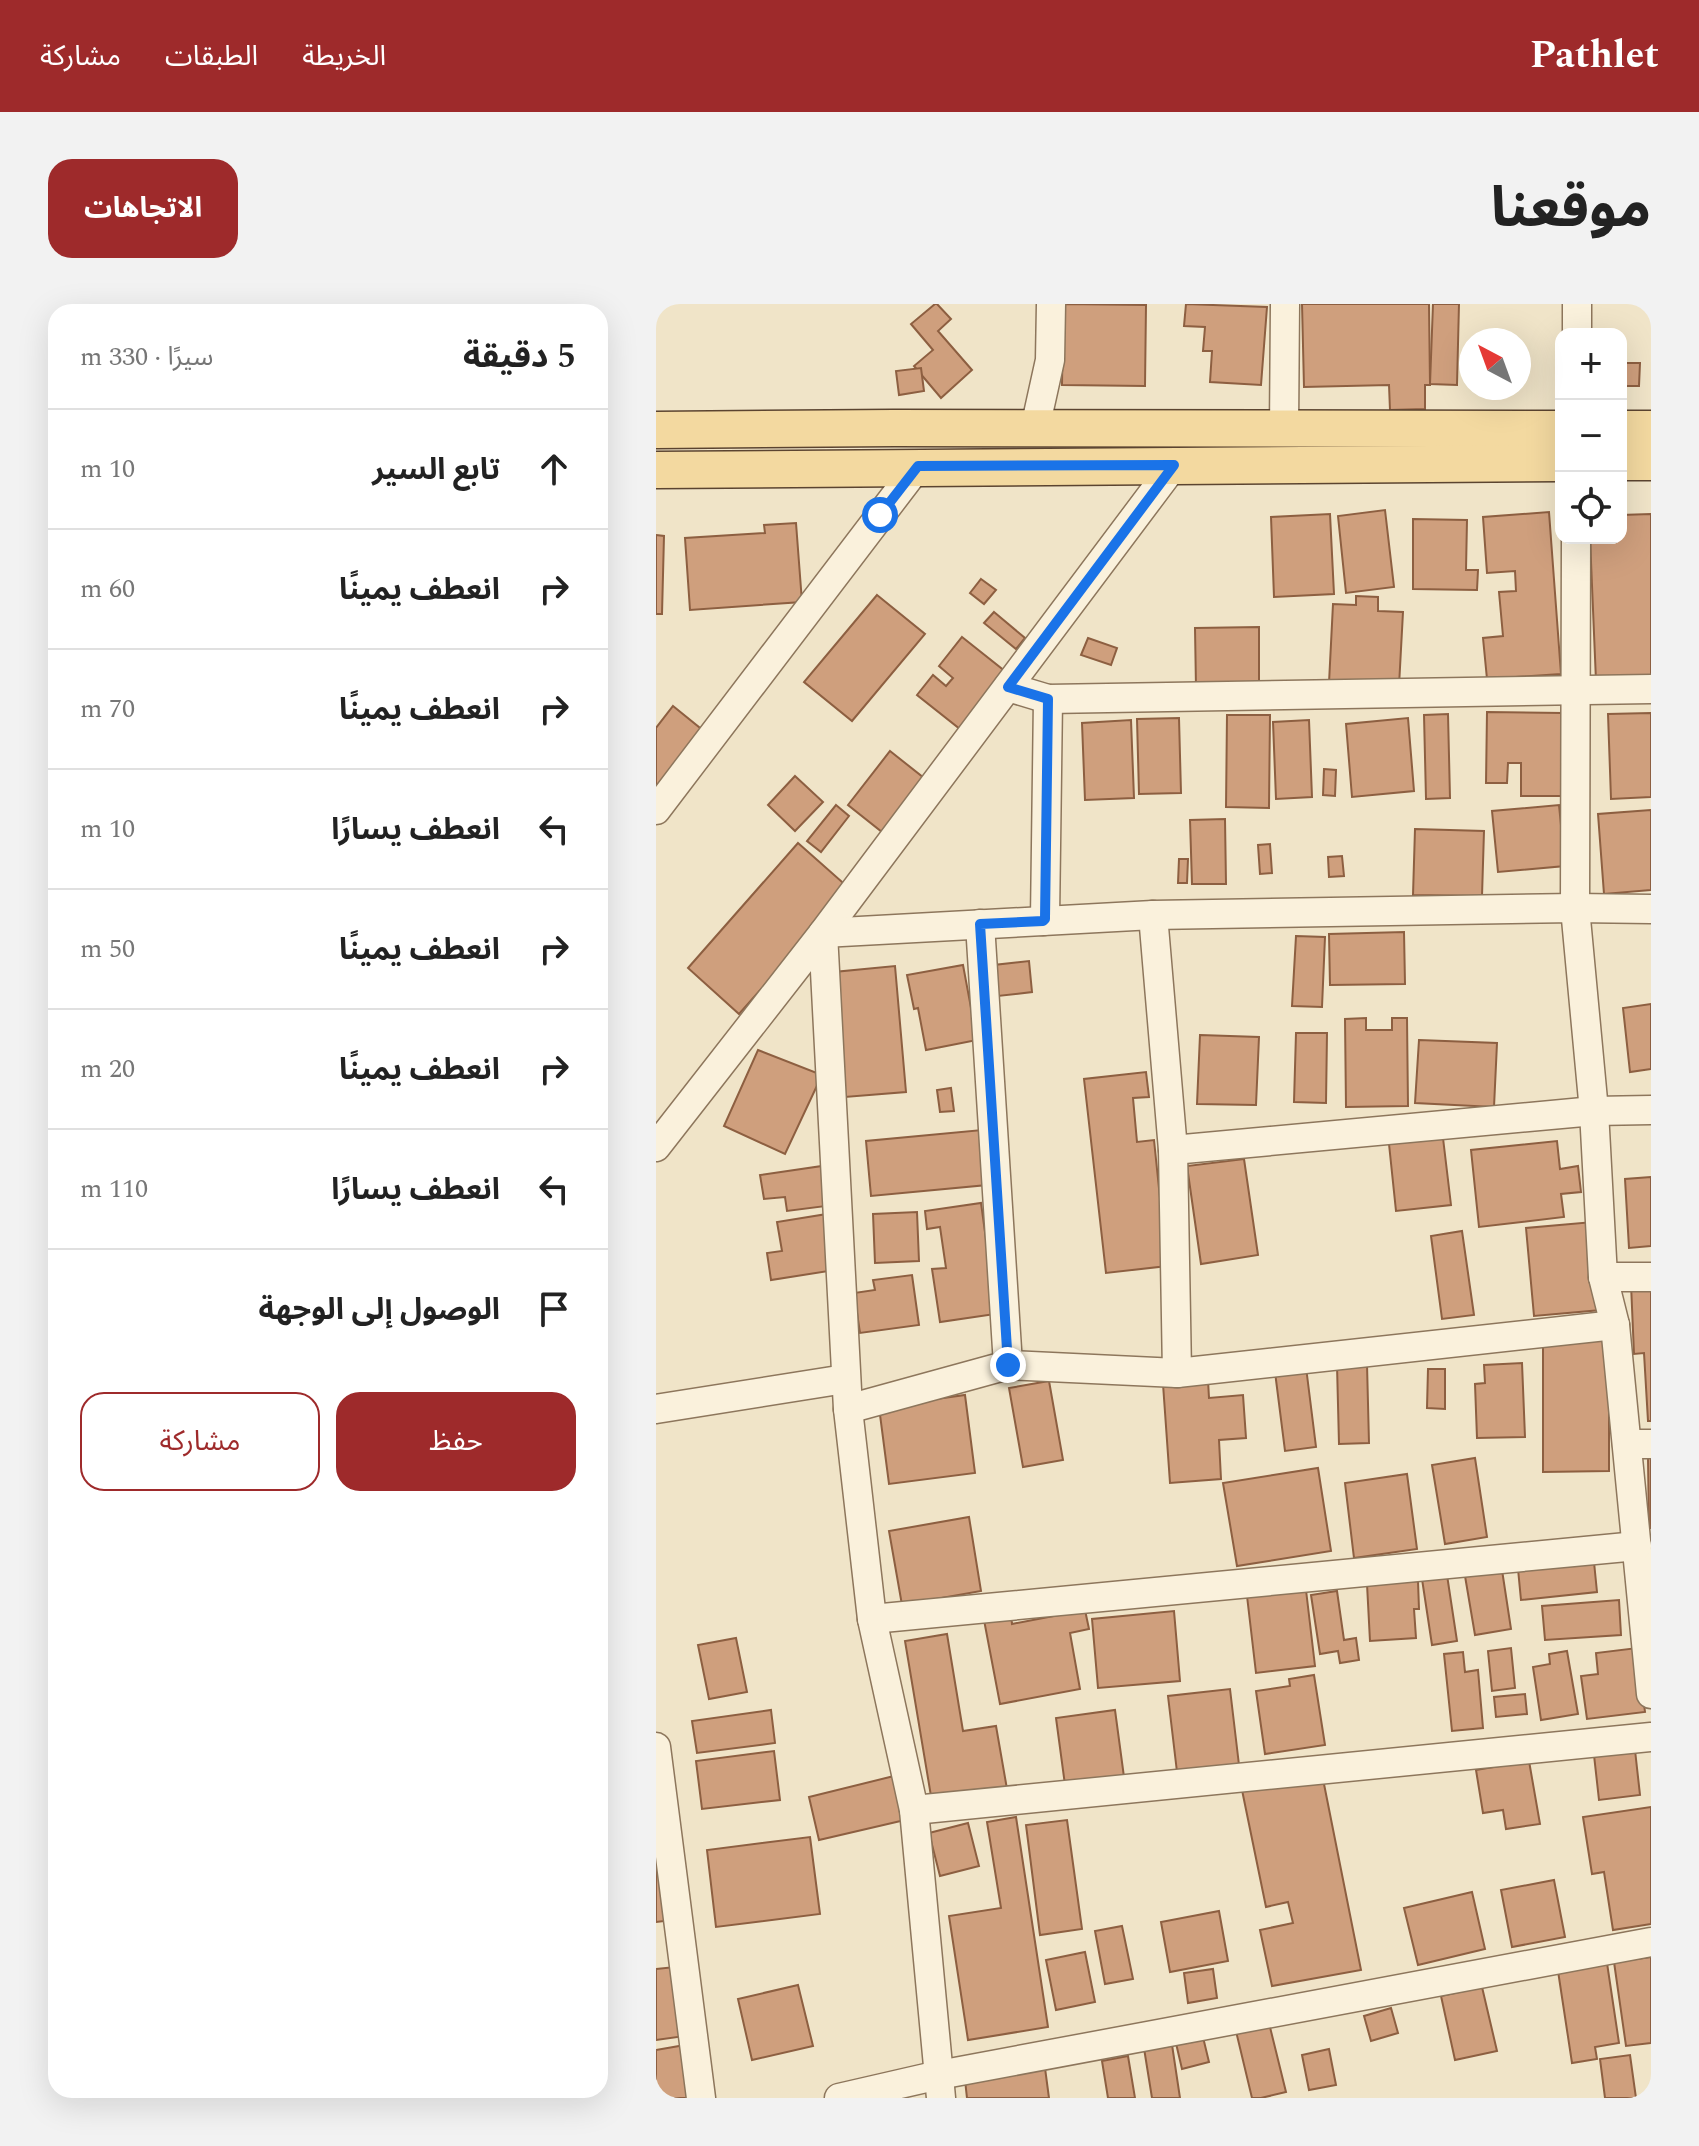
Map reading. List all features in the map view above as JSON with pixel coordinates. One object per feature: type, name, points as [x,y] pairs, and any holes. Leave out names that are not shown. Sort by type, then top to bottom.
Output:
[{"type":"main road","points":[[656,430],[1555,429]]},
{"type":"main road","points":[[1627,429],[1651,429]]},
{"type":"main road","points":[[1627,462],[1651,462]]},
{"type":"main road","points":[[656,470],[1555,463]]},
{"type":"street","points":[[1035,428],[1050,360],[1051,304]]},
{"type":"street","points":[[1284,429],[1285,304]]},
{"type":"street","points":[[1577,304],[1577,328]]},
{"type":"street","points":[[656,1147],[823,933],[1174,465]]},
{"type":"street","points":[[656,810],[918,466]]},
{"type":"street","points":[[1576,544],[1575,908],[1594,1111],[1603,1277],[1639,1444],[1637,1546],[1648,1628],[1651,1694]]},
{"type":"street","points":[[1008,687],[1048,699],[1651,689]]},
{"type":"street","points":[[1043,921],[1048,699]]},
{"type":"street","points":[[823,933],[1153,915],[1651,909]]},
{"type":"street","points":[[1153,915],[1173,1150],[1177,1373]]},
{"type":"street","points":[[980,924],[1008,1365]]},
{"type":"street","points":[[823,933],[848,1409],[872,1619],[914,1810],[940,2086]]},
{"type":"street","points":[[1173,1150],[1594,1111],[1651,1110]]},
{"type":"street","points":[[1603,1277],[1651,1277]]},
{"type":"street","points":[[848,1409],[1008,1365],[1177,1373],[1615,1325]]},
{"type":"street","points":[[656,1409],[845,1379]]},
{"type":"street","points":[[872,1619],[1637,1546]]},
{"type":"street","points":[[914,1810],[1651,1737]]},
{"type":"street","points":[[656,1747],[670,1960],[701,2098]]},
{"type":"street","points":[[839,2098],[940,2086],[1651,1942]]},
{"type":"building","points":[[935,304],[951,319],[938,331],[972,370],[941,398],[914,366],[933,350],[911,324]]},
{"type":"building","points":[[1063,304],[1146,305],[1145,386],[1062,385]]},
{"type":"building","points":[[1186,304],[1267,307],[1261,385],[1210,382],[1212,351],[1203,351],[1205,327],[1184,326]]},
{"type":"building","points":[[1302,304],[1429,304],[1430,385],[1425,385],[1425,409],[1390,410],[1389,385],[1304,387]]},
{"type":"building","points":[[1433,304],[1459,304],[1457,385],[1430,384]]},
{"type":"building","points":[[1627,363],[1640,363],[1639,386],[1627,386]]},
{"type":"building","points":[[921,368],[924,391],[899,395],[896,371]]},
{"type":"building","points":[[1385,510],[1394,587],[1346,593],[1338,516]]},
{"type":"building","points":[[1549,512],[1561,674],[1487,679],[1483,638],[1503,636],[1499,592],[1516,591],[1515,571],[1487,573],[1483,517]]},
{"type":"building","points":[[1330,514],[1334,594],[1274,597],[1271,517]]},
{"type":"building","points":[[1651,514],[1651,679],[1596,681],[1590,544],[1627,544],[1627,515]]},
{"type":"building","points":[[1413,519],[1467,520],[1466,570],[1478,570],[1477,590],[1413,589]]},
{"type":"building","points":[[796,523],[802,602],[690,610],[685,538],[765,533],[764,525]]},
{"type":"building","points":[[656,535],[664,536],[662,614],[656,614]]},
{"type":"building","points":[[981,579],[996,590],[984,604],[970,593]]},
{"type":"building","points":[[877,595],[925,634],[852,721],[804,682]]},
{"type":"building","points":[[1356,596],[1378,597],[1378,611],[1403,612],[1399,686],[1329,683],[1333,604],[1356,605]]},
{"type":"building","points":[[994,612],[1025,638],[1016,649],[984,623]]},
{"type":"building","points":[[1259,627],[1259,686],[1196,688],[1195,628]]},
{"type":"building","points":[[962,637],[1011,676],[965,733],[917,695],[933,675],[946,686],[953,678],[939,666]]},
{"type":"building","points":[[1088,638],[1117,648],[1111,665],[1081,655]]},
{"type":"building","points":[[673,706],[705,732],[656,794],[656,728]]},
{"type":"building","points":[[1487,712],[1562,713],[1561,796],[1521,796],[1521,763],[1508,763],[1507,783],[1486,783]]},
{"type":"building","points":[[1651,713],[1651,797],[1611,799],[1608,714]]},
{"type":"building","points":[[1448,714],[1450,798],[1426,799],[1424,715]]},
{"type":"building","points":[[1227,715],[1270,715],[1269,808],[1226,807]]},
{"type":"building","points":[[1179,718],[1181,793],[1139,794],[1137,719]]},
{"type":"building","points":[[1408,718],[1414,791],[1352,797],[1346,724]]},
{"type":"building","points":[[1131,720],[1134,798],[1085,800],[1082,723]]},
{"type":"building","points":[[1309,720],[1312,797],[1276,799],[1273,722]]},
{"type":"building","points":[[890,751],[924,778],[882,832],[848,805]]},
{"type":"building","points":[[1324,769],[1336,770],[1335,796],[1323,795]]},
{"type":"building","points":[[795,776],[823,802],[795,831],[768,805]]},
{"type":"building","points":[[836,805],[849,816],[821,852],[807,841]]},
{"type":"building","points":[[1559,805],[1565,866],[1498,872],[1492,811]]},
{"type":"building","points":[[1651,810],[1651,890],[1604,894],[1598,814]]},
{"type":"building","points":[[1225,819],[1226,884],[1192,884],[1190,820]]},
{"type":"building","points":[[1415,829],[1484,831],[1482,896],[1413,895]]},
{"type":"building","points":[[798,843],[850,889],[739,1014],[688,968]]},
{"type":"building","points":[[1270,844],[1272,873],[1260,874],[1258,845]]},
{"type":"building","points":[[1342,856],[1344,876],[1329,877],[1328,857]]},
{"type":"building","points":[[1179,859],[1188,859],[1187,883],[1178,883]]},
{"type":"building","points":[[1404,932],[1405,984],[1330,985],[1329,934]]},
{"type":"building","points":[[1296,936],[1325,937],[1322,1007],[1292,1006]]},
{"type":"building","points":[[1029,961],[1032,992],[998,996],[994,965]]},
{"type":"building","points":[[963,965],[977,1040],[926,1050],[918,1008],[914,1009],[907,975]]},
{"type":"building","points":[[895,966],[906,1092],[845,1097],[834,972]]},
{"type":"building","points":[[1651,1004],[1651,1069],[1630,1072],[1623,1008]]},
{"type":"building","points":[[1366,1018],[1366,1030],[1392,1030],[1392,1018],[1407,1018],[1408,1106],[1346,1107],[1345,1019]]},
{"type":"building","points":[[1296,1033],[1327,1033],[1326,1103],[1294,1102]]},
{"type":"building","points":[[1200,1035],[1259,1037],[1256,1105],[1197,1104]]},
{"type":"building","points":[[1419,1040],[1497,1043],[1494,1107],[1415,1103]]},
{"type":"building","points":[[758,1050],[822,1075],[785,1154],[724,1126]]},
{"type":"building","points":[[1146,1072],[1149,1097],[1133,1098],[1137,1142],[1154,1140],[1167,1266],[1106,1273],[1084,1079]]},
{"type":"building","points":[[951,1088],[954,1111],[940,1112],[937,1090]]},
{"type":"building","points":[[982,1130],[987,1185],[871,1196],[866,1141]]},
{"type":"building","points":[[1443,1138],[1451,1205],[1396,1211],[1389,1144]]},
{"type":"building","points":[[1557,1141],[1560,1169],[1578,1166],[1581,1192],[1561,1194],[1564,1217],[1479,1227],[1471,1150]]},
{"type":"building","points":[[1244,1159],[1258,1255],[1201,1264],[1187,1166]]},
{"type":"building","points":[[829,1165],[834,1205],[787,1211],[785,1197],[764,1199],[760,1175]]},
{"type":"building","points":[[1651,1177],[1651,1246],[1629,1248],[1625,1179]]},
{"type":"building","points":[[981,1203],[992,1283],[1002,1313],[940,1322],[932,1269],[946,1268],[940,1227],[927,1229],[925,1211]]},
{"type":"building","points":[[917,1212],[919,1261],[875,1263],[873,1214]]},
{"type":"building","points":[[827,1214],[835,1270],[771,1280],[767,1253],[782,1251],[777,1222]]},
{"type":"building","points":[[1593,1222],[1601,1310],[1534,1316],[1526,1228]]},
{"type":"building","points":[[1462,1231],[1474,1315],[1442,1319],[1431,1236]]},
{"type":"building","points":[[912,1275],[919,1325],[860,1333],[854,1293],[875,1290],[873,1280]]},
{"type":"building","points":[[1651,1283],[1651,1421],[1648,1421],[1644,1353],[1634,1354],[1631,1284]]},
{"type":"building","points":[[1543,1339],[1609,1339],[1609,1471],[1543,1472]]},
{"type":"building","points":[[1522,1363],[1525,1437],[1477,1438],[1475,1384],[1485,1383],[1484,1365]]},
{"type":"building","points":[[1367,1364],[1369,1443],[1339,1444],[1337,1365]]},
{"type":"building","points":[[1306,1367],[1316,1447],[1285,1451],[1275,1372]]},
{"type":"building","points":[[1428,1369],[1445,1369],[1445,1409],[1427,1408]]},
{"type":"building","points":[[1208,1380],[1209,1398],[1243,1395],[1246,1438],[1219,1440],[1221,1479],[1170,1483],[1163,1384]]},
{"type":"building","points":[[1049,1381],[1063,1460],[1023,1467],[1009,1388]]},
{"type":"building","points":[[965,1395],[975,1473],[889,1484],[879,1407]]},
{"type":"building","points":[[1475,1458],[1487,1537],[1445,1544],[1432,1465]]},
{"type":"building","points":[[1648,1458],[1651,1458],[1651,1528],[1649,1528]]},
{"type":"building","points":[[1318,1468],[1331,1551],[1237,1566],[1223,1483]]},
{"type":"building","points":[[1407,1474],[1417,1549],[1354,1558],[1345,1483]]},
{"type":"building","points":[[969,1517],[981,1591],[902,1605],[889,1531]]},
{"type":"building","points":[[1594,1562],[1597,1592],[1521,1600],[1518,1569]]},
{"type":"building","points":[[1502,1570],[1511,1629],[1475,1635],[1465,1576]]},
{"type":"building","points":[[1447,1575],[1457,1641],[1432,1645],[1422,1579]]},
{"type":"building","points":[[1418,1581],[1419,1609],[1414,1609],[1416,1638],[1370,1641],[1367,1584]]},
{"type":"building","points":[[1306,1590],[1315,1666],[1256,1673],[1247,1596]]},
{"type":"building","points":[[1337,1591],[1344,1640],[1356,1638],[1359,1660],[1340,1663],[1338,1651],[1320,1654],[1311,1595]]},
{"type":"building","points":[[1619,1600],[1621,1635],[1545,1640],[1542,1606]]},
{"type":"building","points":[[1085,1610],[1089,1629],[1070,1633],[1080,1689],[1000,1704],[984,1620],[1011,1615],[1012,1624]]},
{"type":"building","points":[[1174,1611],[1180,1681],[1098,1688],[1092,1619]]},
{"type":"building","points":[[947,1634],[963,1731],[996,1726],[1007,1789],[932,1802],[905,1641]]},
{"type":"building","points":[[736,1638],[747,1692],[709,1699],[698,1645]]},
{"type":"building","points":[[1511,1648],[1515,1688],[1492,1691],[1488,1651]]},
{"type":"building","points":[[1637,1648],[1645,1712],[1587,1719],[1581,1676],[1598,1674],[1596,1653]]},
{"type":"building","points":[[1567,1651],[1578,1714],[1541,1720],[1533,1667],[1550,1664],[1549,1654]]},
{"type":"building","points":[[1463,1652],[1465,1672],[1478,1670],[1483,1728],[1452,1731],[1444,1654]]},
{"type":"building","points":[[1314,1675],[1325,1745],[1265,1754],[1256,1691],[1290,1686],[1289,1679]]},
{"type":"building","points":[[1230,1689],[1239,1765],[1177,1772],[1168,1696]]},
{"type":"building","points":[[1525,1694],[1527,1714],[1496,1717],[1494,1697]]},
{"type":"building","points":[[771,1710],[775,1743],[697,1753],[692,1721]]},
{"type":"building","points":[[1115,1710],[1124,1777],[1065,1785],[1056,1718]]},
{"type":"building","points":[[1635,1750],[1640,1795],[1599,1800],[1594,1755]]},
{"type":"building","points":[[774,1751],[780,1800],[702,1809],[696,1761]]},
{"type":"building","points":[[1529,1761],[1540,1824],[1506,1829],[1503,1810],[1483,1813],[1476,1770]]},
{"type":"building","points":[[894,1776],[905,1820],[819,1840],[809,1797]]},
{"type":"building","points":[[1323,1779],[1361,1970],[1272,1986],[1260,1930],[1293,1923],[1288,1902],[1266,1907],[1242,1790]]},
{"type":"building","points":[[1651,1807],[1651,1924],[1613,1930],[1604,1872],[1592,1874],[1583,1817]]},
{"type":"building","points":[[1016,1817],[1048,2027],[968,2040],[949,1916],[1001,1908],[987,1822]]},
{"type":"building","points":[[1067,1820],[1082,1929],[1040,1935],[1026,1825]]},
{"type":"building","points":[[968,1823],[979,1866],[940,1876],[929,1833]]},
{"type":"building","points":[[810,1837],[820,1914],[716,1927],[707,1850]]},
{"type":"building","points":[[656,1852],[673,1920],[656,1922]]},
{"type":"building","points":[[1554,1880],[1565,1937],[1512,1947],[1501,1890]]},
{"type":"building","points":[[1472,1892],[1485,1949],[1418,1965],[1404,1908]]},
{"type":"building","points":[[1219,1911],[1228,1961],[1170,1972],[1161,1922]]},
{"type":"building","points":[[1122,1926],[1133,1979],[1105,1984],[1095,1931]]},
{"type":"building","points":[[1085,1952],[1095,2002],[1056,2010],[1046,1960]]},
{"type":"building","points":[[1651,1957],[1651,2043],[1626,2046],[1614,1962]]},
{"type":"building","points":[[1607,1963],[1619,2043],[1595,2047],[1597,2059],[1572,2063],[1558,1971]]},
{"type":"building","points":[[675,1967],[685,2036],[656,2040],[656,1969]]},
{"type":"building","points":[[1213,1969],[1217,1998],[1188,2003],[1184,1973]]},
{"type":"building","points":[[798,1985],[813,2046],[752,2060],[738,1999]]},
{"type":"building","points":[[1482,1987],[1497,2051],[1455,2060],[1441,1996]]},
{"type":"building","points":[[1391,2008],[1398,2033],[1371,2041],[1364,2016]]},
{"type":"building","points":[[1268,2019],[1286,2092],[1252,2098],[1235,2027]]},
{"type":"building","points":[[1202,2033],[1209,2062],[1182,2069],[1175,2039]]},
{"type":"building","points":[[1171,2038],[1180,2098],[1152,2098],[1143,2042]]},
{"type":"building","points":[[685,2045],[690,2098],[656,2098],[656,2050]]},
{"type":"building","points":[[1329,2049],[1336,2085],[1309,2090],[1302,2055]]},
{"type":"building","points":[[1630,2055],[1636,2098],[1605,2098],[1600,2059]]},
{"type":"building","points":[[1128,2056],[1135,2098],[1108,2098],[1102,2061]]},
{"type":"building","points":[[1045,2068],[1049,2098],[967,2098],[965,2080]]},
{"type":"route","points":[[880,515],[918,466],[1174,465],[1008,687],[1048,699],[1045,919],[980,924],[1008,1365]]}]
